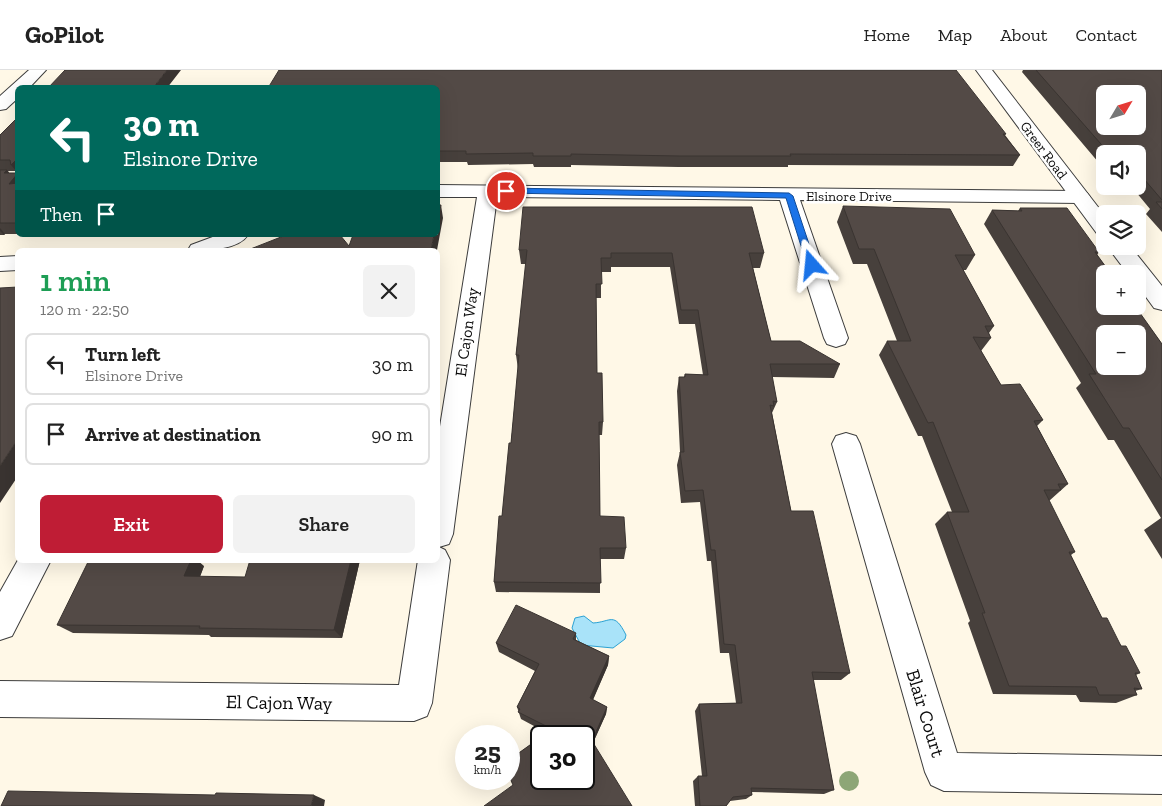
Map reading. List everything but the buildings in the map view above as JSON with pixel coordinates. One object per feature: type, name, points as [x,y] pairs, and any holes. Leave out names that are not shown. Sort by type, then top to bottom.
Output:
[{"type":"street","points":[[21,85],[38,70]]},
{"type":"street","name":"Greer Road","points":[[984,70],[1096,218]]},
{"type":"street","points":[[0,105],[15,91]]},
{"type":"street","name":"Elsinore Drive","points":[[440,190],[789,196],[1080,197]]},
{"type":"street","name":"El Cajon Way","points":[[440,520],[483,213],[488,191]]},
{"type":"street","points":[[789,196],[836,338]]},
{"type":"street","points":[[203,248],[232,237]]},
{"type":"street","points":[[1125,255],[1162,302]]},
{"type":"street","points":[[0,264],[15,263]]},
{"type":"street","name":"Blair Court","points":[[846,444],[944,772],[1162,775]]},
{"type":"street","points":[[0,624],[33,563]]},
{"type":"street","name":"El Cajon Way","points":[[0,699],[414,703],[434,563]]},
{"type":"water","points":[[584,616],[593,623],[615,620],[626,635],[625,639],[613,648],[581,645],[572,628],[575,618]]},
{"type":"route","points":[[506,191],[789,196],[812,265]]}]
